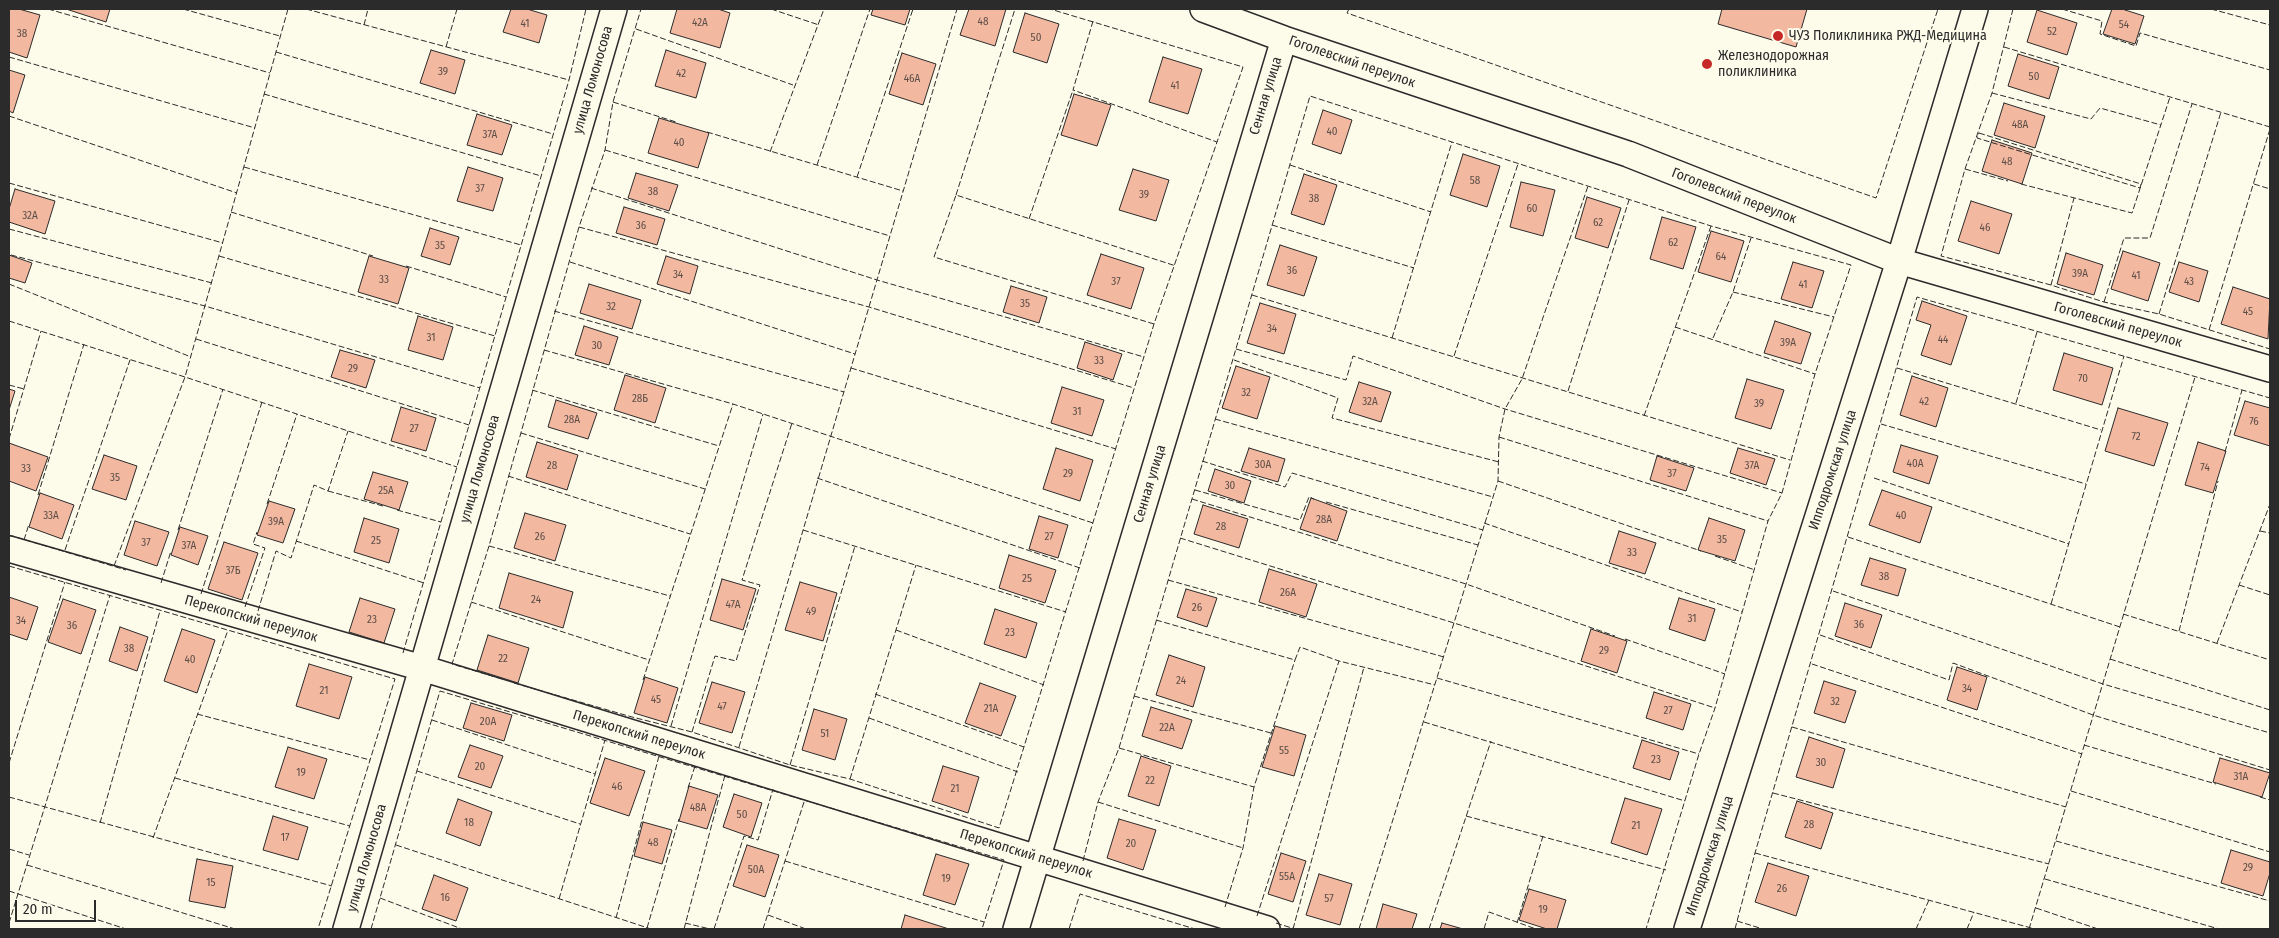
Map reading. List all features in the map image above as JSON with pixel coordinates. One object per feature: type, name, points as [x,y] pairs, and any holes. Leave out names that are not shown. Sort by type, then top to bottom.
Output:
[{"type":"street","name":"улица Ломоносова","points":[[346,929],[614,9]]},
{"type":"street","name":"Гоголевский переулок","points":[[1203,9],[1284,39],[1628,154],[1899,261],[2270,369]]},
{"type":"street","name":"Ипподромская улица","points":[[1687,929],[1899,261],[1975,9]]},
{"type":"street","name":"Сенная улица","points":[[1016,929],[1284,39]]},
{"type":"street","name":"Перекопский переулок","points":[[9,549],[422,668],[1266,929]]},
{"type":"building","points":[[9,9],[19,9],[40,15],[27,58],[9,52]]},
{"type":"building","points":[[66,9],[110,9],[106,22]]},
{"type":"building","points":[[511,9],[527,9],[547,15],[539,43],[503,32]]},
{"type":"building","points":[[677,9],[718,9],[730,13],[720,48],[670,33]]},
{"type":"building","points":[[873,9],[910,9],[905,25],[871,15]]},
{"type":"building","points":[[969,9],[1006,9],[995,46],[960,35]]},
{"type":"building","name":"ЧУЗ Поликлиника РЖД-Медицина","points":[[1722,9],[1807,9],[1796,47],[1718,24]]},
{"type":"building","points":[[2112,9],[2122,9],[2144,16],[2135,44],[2103,34]]},
{"type":"building","points":[[2037,10],[2077,23],[2067,55],[2027,42]]},
{"type":"building","points":[[1025,13],[1059,24],[1047,63],[1013,52]]},
{"type":"building","points":[[431,50],[465,60],[455,94],[420,83]]},
{"type":"building","points":[[666,50],[706,63],[696,98],[655,86]]},
{"type":"building","points":[[902,53],[936,64],[923,105],[889,94]]},
{"type":"building","points":[[2018,54],[2059,67],[2049,99],[2008,86]]},
{"type":"building","points":[[1163,57],[1202,69],[1188,114],[1149,102]]},
{"type":"building","points":[[9,70],[25,75],[13,113],[9,111]]},
{"type":"building","points":[[1074,94],[1111,105],[1097,146],[1061,135]]},
{"type":"building","points":[[2004,103],[2045,116],[2035,148],[1994,135]]},
{"type":"building","points":[[1323,110],[1352,120],[1341,154],[1312,144]]},
{"type":"building","points":[[477,114],[512,125],[502,155],[467,145]]},
{"type":"building","points":[[659,118],[709,133],[698,168],[648,153]]},
{"type":"building","points":[[1992,140],[2032,153],[2022,184],[1982,171]]},
{"type":"building","points":[[1463,154],[1500,166],[1487,207],[1450,195]]},
{"type":"building","points":[[468,167],[503,178],[493,211],[457,201]]},
{"type":"building","points":[[1133,169],[1169,180],[1156,221],[1119,210]]},
{"type":"building","points":[[636,173],[678,185],[669,211],[628,198]]},
{"type":"building","points":[[1304,174],[1337,185],[1324,225],[1291,214]]},
{"type":"building","points":[[1521,182],[1555,190],[1543,236],[1510,227]]},
{"type":"building","points":[[15,189],[55,201],[45,234],[9,222],[9,209]]},
{"type":"building","points":[[1587,197],[1621,208],[1608,248],[1575,238]]},
{"type":"building","points":[[1971,201],[2012,214],[1999,254],[1958,241]]},
{"type":"building","points":[[624,207],[665,219],[657,245],[616,233]]},
{"type":"building","points":[[1662,217],[1696,227],[1683,269],[1650,259]]},
{"type":"building","points":[[430,228],[459,237],[450,265],[421,256]]},
{"type":"building","points":[[1711,231],[1744,241],[1731,282],[1698,272]]},
{"type":"building","points":[[1280,245],[1317,257],[1304,296],[1267,285]]},
{"type":"building","points":[[2123,251],[2160,263],[2148,301],[2111,289]]},
{"type":"building","points":[[2066,253],[2103,265],[2094,295],[2057,284]]},
{"type":"building","points":[[1101,254],[1144,268],[1131,309],[1087,295]]},
{"type":"building","points":[[9,255],[32,263],[25,283],[9,278]]},
{"type":"building","points":[[369,256],[409,268],[398,304],[358,292]]},
{"type":"building","points":[[666,256],[698,266],[690,294],[657,284]]},
{"type":"building","points":[[1793,262],[1824,271],[1812,308],[1781,299]]},
{"type":"building","points":[[2179,262],[2208,271],[2199,302],[2169,292]]},
{"type":"building","points":[[589,284],[641,300],[632,329],[580,313]]},
{"type":"building","points":[[1011,286],[1047,297],[1039,323],[1003,312]]},
{"type":"building","points":[[2233,287],[2270,299],[2268,339],[2221,324]]},
{"type":"building","points":[[1922,301],[1967,316],[1951,365],[1921,355],[1931,325],[1916,320]]},
{"type":"building","points":[[1260,303],[1296,314],[1284,354],[1247,343]]},
{"type":"building","points":[[418,316],[453,327],[443,360],[408,350]]},
{"type":"building","points":[[1775,321],[1811,333],[1801,364],[1764,353]]},
{"type":"building","points":[[584,326],[618,337],[609,365],[575,355]]},
{"type":"building","points":[[1085,342],[1122,354],[1113,380],[1077,368]]},
{"type":"building","points":[[340,350],[375,360],[366,388],[331,377]]},
{"type":"building","points":[[2064,353],[2113,368],[2102,405],[2053,390]]},
{"type":"building","points":[[1236,366],[1270,377],[1257,419],[1222,408]]},
{"type":"building","points":[[625,375],[666,388],[655,423],[614,410]]},
{"type":"building","points":[[1912,376],[1948,388],[1936,427],[1900,415]]},
{"type":"building","points":[[1747,379],[1784,390],[1771,429],[1735,418]]},
{"type":"building","points":[[1359,382],[1391,392],[1381,422],[1349,412]]},
{"type":"building","points":[[1062,387],[1104,400],[1092,436],[1051,423]]},
{"type":"building","points":[[9,389],[15,391],[9,410]]},
{"type":"building","points":[[556,400],[597,413],[588,439],[548,427]]},
{"type":"building","points":[[2245,401],[2270,408],[2270,446],[2234,435]]},
{"type":"building","points":[[401,407],[436,418],[426,451],[391,441]]},
{"type":"building","points":[[2118,408],[2168,423],[2154,466],[2105,451]]},
{"type":"building","points":[[537,442],[578,455],[567,490],[526,477]]},
{"type":"building","points":[[2198,442],[2226,451],[2213,493],[2185,485]]},
{"type":"building","points":[[9,443],[48,457],[36,491],[9,481]]},
{"type":"building","points":[[1901,445],[1938,456],[1929,484],[1893,472]]},
{"type":"building","points":[[1056,448],[1093,460],[1080,501],[1043,489]]},
{"type":"building","points":[[1249,448],[1285,459],[1278,482],[1241,471]]},
{"type":"building","points":[[1738,448],[1775,459],[1766,485],[1730,473]]},
{"type":"building","points":[[104,455],[137,466],[126,500],[92,489]]},
{"type":"building","points":[[1657,456],[1694,468],[1686,491],[1650,480]]},
{"type":"building","points":[[1215,469],[1251,481],[1244,503],[1208,491]]},
{"type":"building","points":[[373,472],[408,482],[399,510],[364,499]]},
{"type":"building","points":[[1882,490],[1932,507],[1920,543],[1869,525]]},
{"type":"building","points":[[40,493],[74,505],[62,539],[29,527]]},
{"type":"building","points":[[1311,498],[1347,511],[1337,541],[1300,529]]},
{"type":"building","points":[[269,501],[295,509],[283,543],[257,535]]},
{"type":"building","points":[[1203,505],[1248,519],[1239,548],[1194,534]]},
{"type":"building","points":[[525,513],[566,525],[555,561],[514,548]]},
{"type":"building","points":[[1039,516],[1068,525],[1058,558],[1029,549]]},
{"type":"building","points":[[364,518],[399,529],[389,563],[354,552]]},
{"type":"building","points":[[1709,518],[1745,530],[1735,561],[1698,550]]},
{"type":"building","points":[[135,521],[169,532],[157,566],[124,555]]},
{"type":"building","points":[[180,527],[208,536],[198,565],[171,555]]},
{"type":"building","points":[[1619,531],[1656,543],[1645,574],[1609,563]]},
{"type":"building","points":[[224,542],[258,553],[242,600],[208,589]]},
{"type":"building","points":[[1009,555],[1056,570],[1045,603],[999,588]]},
{"type":"building","points":[[1870,558],[1906,569],[1898,596],[1861,585]]},
{"type":"building","points":[[1269,569],[1317,584],[1306,617],[1259,602]]},
{"type":"building","points":[[509,573],[573,592],[563,628],[499,608]]},
{"type":"building","points":[[722,579],[756,589],[743,630],[710,620]]},
{"type":"building","points":[[800,582],[837,593],[823,641],[785,630]]},
{"type":"building","points":[[1186,589],[1217,598],[1207,627],[1177,617]]},
{"type":"building","points":[[9,597],[38,607],[27,640],[9,634]]},
{"type":"building","points":[[360,598],[395,609],[384,643],[349,632]]},
{"type":"building","points":[[1679,598],[1715,609],[1705,641],[1669,629]]},
{"type":"building","points":[[63,599],[96,610],[81,654],[48,642]]},
{"type":"building","points":[[1845,603],[1882,615],[1871,648],[1835,636]]},
{"type":"building","points":[[995,609],[1037,623],[1026,658],[984,644]]},
{"type":"building","points":[[120,627],[148,637],[137,671],[109,661]]},
{"type":"building","points":[[182,629],[215,640],[197,693],[164,681]]},
{"type":"building","points":[[1591,629],[1627,641],[1617,673],[1581,661]]},
{"type":"building","points":[[488,635],[529,648],[518,683],[477,670]]},
{"type":"building","points":[[1169,655],[1205,667],[1193,707],[1156,695]]},
{"type":"building","points":[[309,664],[352,677],[339,719],[296,706]]},
{"type":"building","points":[[1957,667],[1987,677],[1977,710],[1947,700]]},
{"type":"building","points":[[645,677],[678,688],[667,723],[634,713]]},
{"type":"building","points":[[1824,681],[1856,691],[1845,723],[1814,713]]},
{"type":"building","points":[[712,682],[745,692],[732,733],[699,723]]},
{"type":"building","points":[[980,683],[1016,696],[1001,736],[965,723]]},
{"type":"building","points":[[1654,692],[1691,704],[1683,730],[1646,718]]},
{"type":"building","points":[[471,703],[512,715],[504,741],[463,728]]},
{"type":"building","points":[[1151,707],[1192,720],[1182,749],[1142,736]]},
{"type":"building","points":[[814,709],[847,719],[835,760],[802,750]]},
{"type":"building","points":[[1275,726],[1306,735],[1294,776],[1262,767]]},
{"type":"building","points":[[1809,737],[1845,749],[1833,788],[1796,777]]},
{"type":"building","points":[[1642,740],[1679,752],[1670,780],[1633,768]]},
{"type":"building","points":[[470,745],[503,756],[491,788],[458,777]]},
{"type":"building","points":[[288,747],[327,759],[314,799],[275,787]]},
{"type":"building","points":[[1141,756],[1171,766],[1159,806],[1128,796]]},
{"type":"building","points":[[605,758],[645,771],[629,816],[590,803]]},
{"type":"building","points":[[2220,758],[2270,773],[2262,797],[2213,782]]},
{"type":"building","points":[[943,766],[979,777],[968,813],[932,801]]},
{"type":"building","points":[[689,786],[718,795],[707,829],[679,821]]},
{"type":"building","points":[[734,794],[762,803],[751,837],[723,827]]},
{"type":"building","points":[[1625,798],[1662,809],[1647,855],[1611,843]]},
{"type":"building","points":[[458,799],[492,812],[480,846],[446,833]]},
{"type":"building","points":[[1797,801],[1833,813],[1821,849],[1785,837]]},
{"type":"building","points":[[273,816],[308,827],[298,860],[263,850]]},
{"type":"building","points":[[1119,819],[1156,830],[1143,870],[1107,858]]},
{"type":"building","points":[[643,822],[672,830],[662,864],[634,856]]},
{"type":"building","points":[[747,845],[779,855],[765,897],[733,886]]},
{"type":"building","points":[[2231,850],[2270,862],[2270,873],[2263,896],[2221,883]]},
{"type":"building","points":[[1281,853],[1306,861],[1293,902],[1268,894]]},
{"type":"building","points":[[936,854],[969,864],[955,905],[923,895]]},
{"type":"building","points":[[197,859],[233,866],[225,908],[189,901]]},
{"type":"building","points":[[1768,863],[1809,876],[1796,916],[1755,902]]},
{"type":"building","points":[[1319,874],[1352,884],[1340,925],[1306,915]]},
{"type":"building","points":[[434,875],[468,888],[456,921],[422,909]]},
{"type":"building","points":[[1529,889],[1566,900],[1557,929],[1547,929],[1519,920]]},
{"type":"building","points":[[1383,904],[1417,914],[1412,929],[1376,929]]},
{"type":"building","points":[[905,915],[949,929],[901,929]]},
{"type":"building","points":[[1442,923],[1463,929],[1440,929]]},
{"type":"fence","points":[[48,9],[270,73]]},
{"type":"fence","points":[[183,9],[280,36]]},
{"type":"fence","points":[[114,566],[185,377],[288,9]]},
{"type":"fence","points":[[306,9],[569,80]]},
{"type":"fence","points":[[364,25],[368,9]]},
{"type":"fence","points":[[446,47],[457,9]]},
{"type":"fence","points":[[403,653],[569,80],[586,9]]},
{"type":"fence","points":[[502,679],[452,664],[489,546],[579,227],[605,150],[613,102],[641,9]]},
{"type":"fence","points":[[771,9],[819,25]]},
{"type":"fence","points":[[770,152],[824,9]]},
{"type":"fence","points":[[817,165],[870,9]]},
{"type":"fence","points":[[857,177],[913,9]]},
{"type":"fence","points":[[739,747],[957,9]]},
{"type":"fence","points":[[956,195],[1015,9]]},
{"type":"fence","points":[[514,683],[692,732],[790,765],[850,779],[999,828],[1154,324],[1243,67],[1050,9]]},
{"type":"fence","points":[[1349,9],[1347,13],[1876,198],[1938,9]]},
{"type":"fence","points":[[2013,9],[1992,93],[1965,169],[1941,256],[2051,285],[2104,302],[2159,314],[2270,349]]},
{"type":"fence","points":[[2062,9],[2102,21],[2100,34],[2136,46],[2140,33],[2270,70]]},
{"type":"fence","points":[[2211,9],[2270,25]]},
{"type":"fence","points":[[1093,21],[1073,90],[1217,142]]},
{"type":"fence","points":[[636,29],[793,85]]},
{"type":"fence","points":[[2004,47],[2270,127]]},
{"type":"fence","points":[[276,52],[553,134]]},
{"type":"fence","points":[[9,57],[255,128]]},
{"type":"fence","points":[[1029,219],[1073,90]]},
{"type":"fence","points":[[1992,93],[2091,119],[2100,108],[2161,125]]},
{"type":"fence","points":[[264,94],[541,176]]},
{"type":"fence","points":[[1083,861],[1098,802],[1119,748],[1310,96],[1711,226],[1851,265],[1815,374],[1782,493],[1768,521],[1715,708],[1699,754],[1646,929]]},
{"type":"fence","points":[[2021,184],[2132,213],[2170,97]]},
{"type":"fence","points":[[613,102],[676,122]]},
{"type":"fence","points":[[2104,302],[2124,238],[2150,238],[2192,104]]},
{"type":"fence","points":[[2159,314],[2221,112]]},
{"type":"fence","points":[[9,116],[237,193]]},
{"type":"fence","points":[[2209,330],[2270,129]]},
{"type":"fence","points":[[707,132],[903,191]]},
{"type":"fence","points":[[1979,133],[2141,184],[2140,188],[1977,138],[1979,133]]},
{"type":"fence","points":[[1392,338],[1452,142]]},
{"type":"fence","points":[[605,150],[890,236]]},
{"type":"fence","points":[[1454,356],[1518,164]]},
{"type":"fence","points":[[1290,165],[1431,212]]},
{"type":"fence","points":[[244,167],[521,245]]},
{"type":"fence","points":[[1965,169],[2008,181]]},
{"type":"fence","points":[[9,183],[223,243]]},
{"type":"fence","points":[[2254,184],[2270,189]]},
{"type":"fence","points":[[1359,929],[1498,481],[1499,437],[1505,409],[1522,379],[1588,186]]},
{"type":"fence","points":[[591,188],[877,280],[1144,357]]},
{"type":"fence","points":[[1154,324],[934,257],[956,195],[1176,266]]},
{"type":"fence","points":[[2051,285],[2074,198]]},
{"type":"fence","points":[[1568,391],[1629,200]]},
{"type":"fence","points":[[231,212],[373,256]]},
{"type":"fence","points":[[1272,225],[1414,268]]},
{"type":"fence","points":[[1644,416],[1711,226]]},
{"type":"fence","points":[[579,227],[869,307],[1134,388]]},
{"type":"fence","points":[[9,229],[212,283]]},
{"type":"fence","points":[[1713,338],[1733,292],[1751,238]]},
{"type":"fence","points":[[11,255],[205,306],[480,388]]},
{"type":"fence","points":[[219,256],[495,336]]},
{"type":"fence","points":[[570,262],[855,354]]},
{"type":"fence","points":[[406,266],[506,297]]},
{"type":"fence","points":[[9,284],[191,357]]},
{"type":"fence","points":[[1733,292],[1834,317]]},
{"type":"fence","points":[[1252,295],[1790,460]]},
{"type":"fence","points":[[1735,929],[1755,853],[1917,297],[2270,398]]},
{"type":"fence","points":[[554,311],[844,392]]},
{"type":"fence","points":[[9,321],[457,467]]},
{"type":"fence","points":[[1675,327],[1815,374]]},
{"type":"fence","points":[[9,439],[41,331]]},
{"type":"fence","points":[[2016,403],[2037,332]]},
{"type":"fence","points":[[196,339],[469,425]]},
{"type":"fence","points":[[38,495],[84,344]]},
{"type":"fence","points":[[1236,349],[1346,380],[1353,356],[1505,409],[1782,493]]},
{"type":"fence","points":[[544,350],[733,404],[1093,523]]},
{"type":"fence","points":[[2051,604],[2124,356]]},
{"type":"fence","points":[[65,550],[130,360]]},
{"type":"fence","points":[[1234,360],[1338,398],[1332,418],[1499,462]]},
{"type":"fence","points":[[851,368],[1116,449]]},
{"type":"fence","points":[[1897,368],[2101,430]]},
{"type":"fence","points":[[2029,929],[2195,377]]},
{"type":"fence","points":[[9,385],[24,389]]},
{"type":"fence","points":[[178,530],[223,389]]},
{"type":"fence","points":[[532,390],[719,446]]},
{"type":"fence","points":[[2225,452],[2242,390]]},
{"type":"fence","points":[[201,594],[262,402]]},
{"type":"fence","points":[[643,680],[733,404]]},
{"type":"fence","points":[[267,504],[297,414]]},
{"type":"fence","points":[[671,726],[763,414]]},
{"type":"fence","points":[[1215,419],[1493,497]]},
{"type":"fence","points":[[692,732],[715,656],[736,661],[760,585],[742,580],[792,423]]},
{"type":"fence","points":[[1881,424],[2086,484]]},
{"type":"fence","points":[[258,611],[276,551],[291,558],[314,485],[328,491],[348,431]]},
{"type":"fence","points":[[521,433],[705,489]]},
{"type":"fence","points":[[1499,437],[1768,521]]},
{"type":"fence","points":[[1202,461],[1285,487],[1292,473],[1483,530]]},
{"type":"fence","points":[[508,476],[690,534]]},
{"type":"fence","points":[[817,478],[1080,568]]},
{"type":"fence","points":[[1874,478],[2069,544]]},
{"type":"fence","points":[[1498,481],[1701,551]]},
{"type":"fence","points":[[2179,631],[2218,481]]},
{"type":"fence","points":[[1195,490],[1300,520],[1309,497],[1314,499]]},
{"type":"fence","points":[[328,491],[383,506]]},
{"type":"fence","points":[[1192,499],[1466,584],[1615,636]]},
{"type":"fence","points":[[1326,502],[1478,545]]},
{"type":"fence","points":[[2217,643],[2270,504]]},
{"type":"fence","points":[[397,510],[441,522]]},
{"type":"fence","points":[[1484,523],[1742,612]]},
{"type":"fence","points":[[24,540],[29,524]]},
{"type":"fence","points":[[803,530],[1066,612]]},
{"type":"fence","points":[[2260,531],[2270,533]]},
{"type":"fence","points":[[245,607],[265,548],[253,544],[257,532]]},
{"type":"fence","points":[[9,535],[126,570]]},
{"type":"fence","points":[[1848,537],[2120,627]]},
{"type":"fence","points":[[1180,538],[1454,623],[1715,708]]},
{"type":"fence","points":[[296,541],[424,583]]},
{"type":"fence","points":[[489,546],[670,596]]},
{"type":"fence","points":[[790,765],[855,546]]},
{"type":"fence","points":[[161,583],[171,551]]},
{"type":"fence","points":[[1715,556],[1755,570]]},
{"type":"fence","points":[[850,779],[916,565]]},
{"type":"fence","points":[[9,566],[395,679],[318,929]]},
{"type":"fence","points":[[1168,580],[1444,657]]},
{"type":"fence","points":[[9,763],[65,582]]},
{"type":"fence","points":[[2239,585],[2270,595]]},
{"type":"fence","points":[[1833,591],[2103,684],[2270,733]]},
{"type":"fence","points":[[9,923],[110,595]]},
{"type":"fence","points":[[471,602],[649,660]]},
{"type":"fence","points":[[100,823],[160,611]]},
{"type":"fence","points":[[2123,614],[2270,660]]},
{"type":"fence","points":[[1156,620],[1295,660],[1300,647],[1339,661],[1435,685]]},
{"type":"fence","points":[[153,838],[228,630]]},
{"type":"fence","points":[[896,630],[1044,685]]},
{"type":"fence","points":[[1820,635],[1949,680],[1953,663],[2093,715],[2270,770]]},
{"type":"fence","points":[[1625,639],[1725,674]]},
{"type":"fence","points":[[2110,659],[2270,710]]},
{"type":"fence","points":[[1225,907],[1243,848],[1254,787],[1295,660]]},
{"type":"fence","points":[[1257,916],[1339,661]]},
{"type":"fence","points":[[1812,664],[2082,754]]},
{"type":"fence","points":[[1293,929],[1364,667]]},
{"type":"fence","points":[[1437,678],[1699,754]]},
{"type":"fence","points":[[371,929],[440,691],[1004,860],[982,929]]},
{"type":"fence","points":[[875,694],[1024,747]]},
{"type":"fence","points":[[1134,696],[1271,733]]},
{"type":"fence","points":[[197,714],[370,760]]},
{"type":"fence","points":[[869,718],[1018,772]]},
{"type":"fence","points":[[432,720],[595,774]]},
{"type":"fence","points":[[1424,722],[1685,801]]},
{"type":"fence","points":[[1792,727],[2066,807]]},
{"type":"fence","points":[[559,899],[605,740]]},
{"type":"fence","points":[[1429,929],[1491,741]]},
{"type":"fence","points":[[2084,745],[2216,784]]},
{"type":"fence","points":[[1119,748],[1254,787]]},
{"type":"fence","points":[[616,918],[659,756]]},
{"type":"fence","points":[[688,788],[695,766]]},
{"type":"fence","points":[[417,771],[580,824]]},
{"type":"fence","points":[[684,929],[725,775]]},
{"type":"fence","points":[[175,778],[350,826]]},
{"type":"fence","points":[[714,929],[744,836],[758,840],[773,789]]},
{"type":"fence","points":[[2071,791],[2270,852]]},
{"type":"fence","points":[[1773,793],[2049,864]]},
{"type":"fence","points":[[9,797],[332,886]]},
{"type":"fence","points":[[2260,797],[2270,800]]},
{"type":"fence","points":[[763,929],[805,799]]},
{"type":"fence","points":[[1098,802],[1243,848]]},
{"type":"fence","points":[[1466,816],[1666,870]]},
{"type":"fence","points":[[647,928],[679,819]]},
{"type":"fence","points":[[1517,923],[1543,836]]},
{"type":"fence","points":[[2056,841],[2270,901]]},
{"type":"fence","points":[[396,845],[651,929]]},
{"type":"fence","points":[[9,849],[29,855]]},
{"type":"fence","points":[[1755,853],[2035,929]]},
{"type":"fence","points":[[785,861],[984,922]]},
{"type":"fence","points":[[27,865],[235,929]]},
{"type":"fence","points":[[2045,879],[2219,929]]},
{"type":"fence","points":[[9,891],[126,929]]},
{"type":"fence","points":[[1069,929],[1080,894],[1195,929]]},
{"type":"fence","points":[[380,898],[462,929]]},
{"type":"fence","points":[[1916,929],[1929,900]]},
{"type":"fence","points":[[2036,908],[2098,929]]},
{"type":"fence","points":[[1484,929],[1489,912],[1536,929]]},
{"type":"fence","points":[[1967,929],[1974,912]]},
{"type":"fence","points":[[768,915],[806,929]]},
{"type":"fence","points":[[1737,921],[1763,929]]},
{"type":"fence","points":[[685,923],[710,929]]},
{"type":"fence","points":[[1276,923],[1295,929]]},
{"type":"place","name":"ЧУЗ Поликлиника РЖД-Медицина","points":[[1778,36]]},
{"type":"place","name":"Железнодорожная поликлиника","points":[[1707,64]]}]
